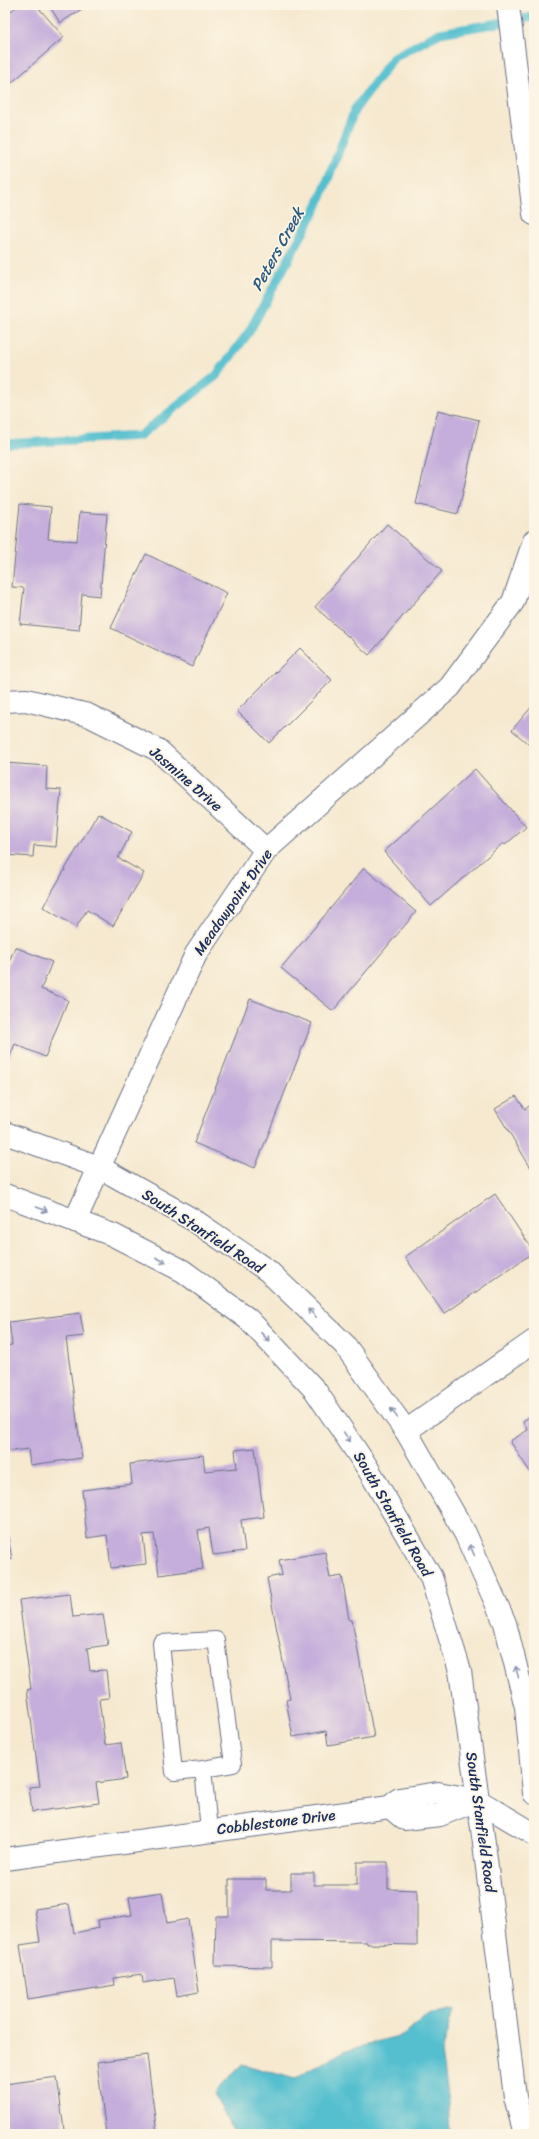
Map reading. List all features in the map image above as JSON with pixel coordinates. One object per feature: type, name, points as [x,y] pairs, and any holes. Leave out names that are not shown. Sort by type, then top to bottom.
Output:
[{"type":"street","points":[[508,5],[534,214]]},
{"type":"street","name":"Meadowpoint Drive","points":[[75,1221],[196,954],[266,850],[450,687],[513,602],[534,541]]},
{"type":"street","name":"Jasmine Drive","points":[[5,701],[26,700],[88,715],[158,750],[266,850]]},
{"type":"street","name":"South Stanfield Road","points":[[5,1133],[99,1167],[195,1222],[268,1271],[344,1344],[406,1431],[465,1533],[505,1623],[526,1707],[534,1793]]},
{"type":"street","name":"South Stanfield Road","points":[[5,1195],[113,1235],[183,1271],[248,1319],[315,1390],[367,1467],[431,1577],[460,1671],[484,1843],[515,2097],[524,2134]]},
{"type":"street","points":[[406,1431],[534,1341]]},
{"type":"street","name":"Cobblestone Drive","points":[[5,1859],[208,1830],[390,1808],[399,1799],[438,1793],[477,1800],[534,1834]]},
{"type":"lane","points":[[216,1640],[233,1764],[203,1769],[174,1772],[161,1643],[216,1640]]},
{"type":"lane","points":[[203,1769],[208,1830]]},
{"type":"water","points":[[453,2010],[441,2053],[448,2102],[450,2134],[234,2134],[214,2093],[242,2064],[295,2079],[346,2050],[406,2034],[425,2017]]},
{"type":"building","points":[[18,5],[36,5],[64,37],[9,85],[5,80],[5,16]]},
{"type":"building","points":[[49,5],[88,5],[60,23]]},
{"type":"building","points":[[438,410],[479,420],[458,514],[416,504]]},
{"type":"building","points":[[20,504],[51,507],[48,539],[77,541],[80,512],[107,514],[100,596],[82,594],[79,630],[20,624],[24,588],[12,587]]},
{"type":"building","points":[[387,524],[442,571],[369,655],[315,607]]},
{"type":"building","points":[[146,554],[227,593],[192,667],[111,628]]},
{"type":"building","points":[[300,648],[332,680],[269,743],[237,711]]},
{"type":"building","points":[[534,704],[534,749],[512,730]]},
{"type":"building","points":[[5,763],[47,766],[46,789],[61,790],[56,847],[34,845],[33,857],[5,855]]},
{"type":"building","points":[[475,769],[526,827],[505,845],[503,843],[431,906],[384,852]]},
{"type":"building","points":[[98,813],[132,832],[118,858],[144,873],[113,926],[87,910],[76,927],[43,907]]},
{"type":"building","points":[[364,868],[416,912],[333,1011],[281,968]]},
{"type":"building","points":[[15,947],[52,962],[41,989],[68,1000],[45,1057],[15,1044],[8,1061],[5,1060],[5,972]]},
{"type":"building","points":[[250,999],[312,1023],[255,1168],[194,1143]]},
{"type":"building","points":[[516,1096],[525,1109],[534,1103],[534,1173],[495,1109]]},
{"type":"building","points":[[495,1194],[534,1252],[444,1314],[405,1257]]},
{"type":"building","points":[[80,1313],[84,1336],[66,1338],[82,1458],[30,1465],[28,1449],[5,1452],[5,1416],[8,1416],[5,1397],[5,1346],[12,1345],[9,1322]]},
{"type":"building","points":[[534,1414],[534,1478],[510,1441],[528,1430],[523,1421]]},
{"type":"building","points":[[255,1448],[264,1517],[241,1520],[245,1551],[213,1555],[209,1528],[198,1530],[203,1569],[159,1575],[154,1534],[143,1535],[146,1564],[111,1568],[107,1535],[87,1538],[82,1490],[132,1484],[130,1464],[203,1455],[205,1471],[237,1468],[235,1450]]},
{"type":"building","points":[[5,1520],[12,1559],[5,1560]]},
{"type":"building","points":[[325,1552],[330,1578],[342,1576],[349,1620],[352,1620],[374,1737],[328,1745],[326,1731],[293,1737],[286,1700],[290,1699],[267,1578],[282,1575],[279,1560]]},
{"type":"building","points":[[70,1594],[73,1617],[103,1614],[108,1645],[87,1648],[90,1671],[106,1670],[109,1698],[99,1699],[105,1745],[121,1743],[126,1779],[96,1783],[99,1803],[32,1812],[29,1787],[40,1786],[27,1690],[31,1689],[19,1600]]},
{"type":"building","points":[[357,1862],[388,1862],[388,1889],[417,1890],[417,1945],[367,1944],[367,1942],[272,1941],[272,1967],[215,1966],[216,1916],[229,1916],[229,1879],[266,1879],[266,1890],[291,1890],[291,1873],[314,1873],[314,1885],[357,1885]]},
{"type":"building","points":[[162,1892],[167,1923],[188,1919],[199,1992],[177,1996],[174,1978],[143,1983],[142,1974],[114,1978],[115,1985],[28,1999],[20,1945],[40,1942],[35,1909],[69,1904],[74,1933],[99,1928],[98,1920],[132,1915],[129,1897]]},
{"type":"building","points":[[147,2055],[157,2134],[106,2134],[97,2062]]},
{"type":"building","points":[[57,2077],[64,2130],[37,2134],[5,2134],[5,2084]]},
{"type":"waterway","name":"Peters Creek","points":[[5,444],[139,436],[216,376],[249,332],[318,205],[355,109],[394,57],[440,33],[534,17]]}]
